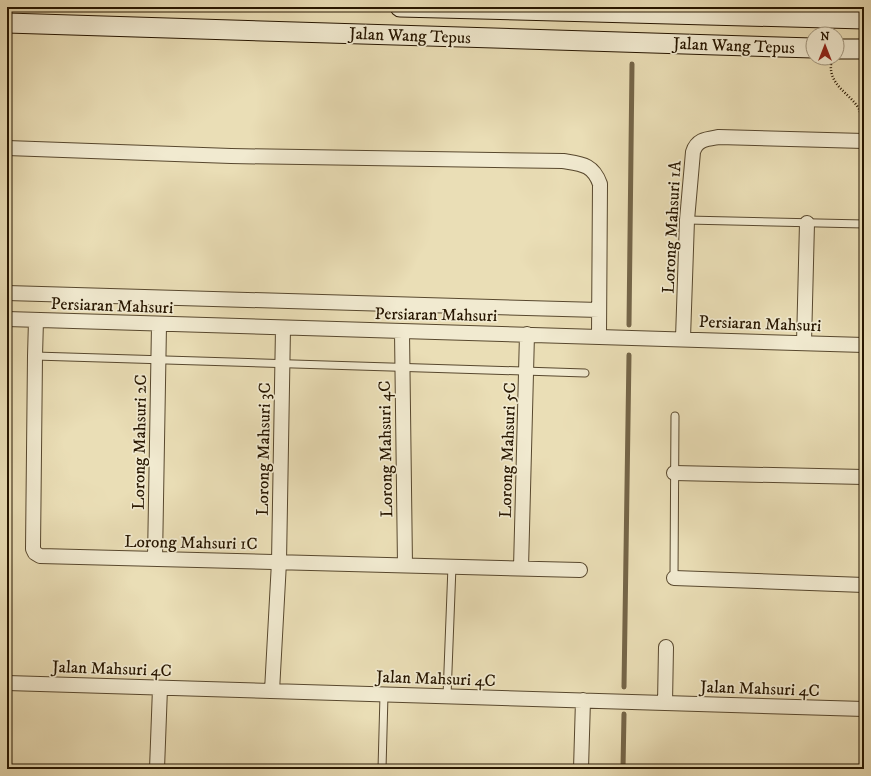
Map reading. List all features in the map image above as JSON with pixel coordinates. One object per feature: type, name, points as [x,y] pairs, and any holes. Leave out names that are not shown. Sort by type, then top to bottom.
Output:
[{"type":"main road","name":"Jalan Wang Tepus","points":[[400,7],[864,19]]},
{"type":"main road","name":"Jalan Wang Tepus","points":[[7,23],[805,48]]},
{"type":"main road","points":[[845,49],[864,49]]},
{"type":"street","name":"Lorong Mahsuri 1A","points":[[683,338],[687,220],[693,152],[695,146],[701,141],[719,137],[863,141]]},
{"type":"street","points":[[7,148],[231,156],[562,161],[587,166],[594,171],[600,184],[599,335]]},
{"type":"street","points":[[804,342],[807,223]]},
{"type":"street","points":[[7,293],[599,310]]},
{"type":"street","name":"Persiaran Mahsuri","points":[[7,319],[402,332],[599,335],[864,345]]},
{"type":"street","name":"Lorong Mahsuri 1C","points":[[36,320],[33,549],[35,553],[40,556],[580,570]]},
{"type":"street","name":"Lorong Mahsuri 2C","points":[[155,559],[159,325]]},
{"type":"street","name":"Lorong Mahsuri 3C","points":[[272,691],[279,562],[283,328]]},
{"type":"street","name":"Lorong Mahsuri 4C","points":[[402,332],[405,565]]},
{"type":"street","name":"Lorong Mahsuri 5C","points":[[521,568],[528,334]]},
{"type":"street","points":[[674,473],[864,477]]},
{"type":"street","points":[[674,578],[864,586]]},
{"type":"street","points":[[665,703],[666,647]]},
{"type":"street","name":"Jalan Mahsuri 4C","points":[[7,683],[864,709]]},
{"type":"street","points":[[157,769],[160,688]]},
{"type":"street","points":[[581,769],[583,700]]},
{"type":"lane","points":[[687,220],[864,224]]},
{"type":"lane","points":[[35,356],[585,373]]},
{"type":"lane","points":[[674,578],[675,416]]},
{"type":"lane","points":[[447,696],[452,566]]},
{"type":"lane","points":[[382,769],[384,694]]},
{"type":"path","points":[[831,66],[835,81],[859,110],[863,141]]},
{"type":"waterway","points":[[629,325],[632,64]]},
{"type":"waterway","points":[[624,687],[629,355]]},
{"type":"waterway","points":[[623,769],[624,714]]}]
